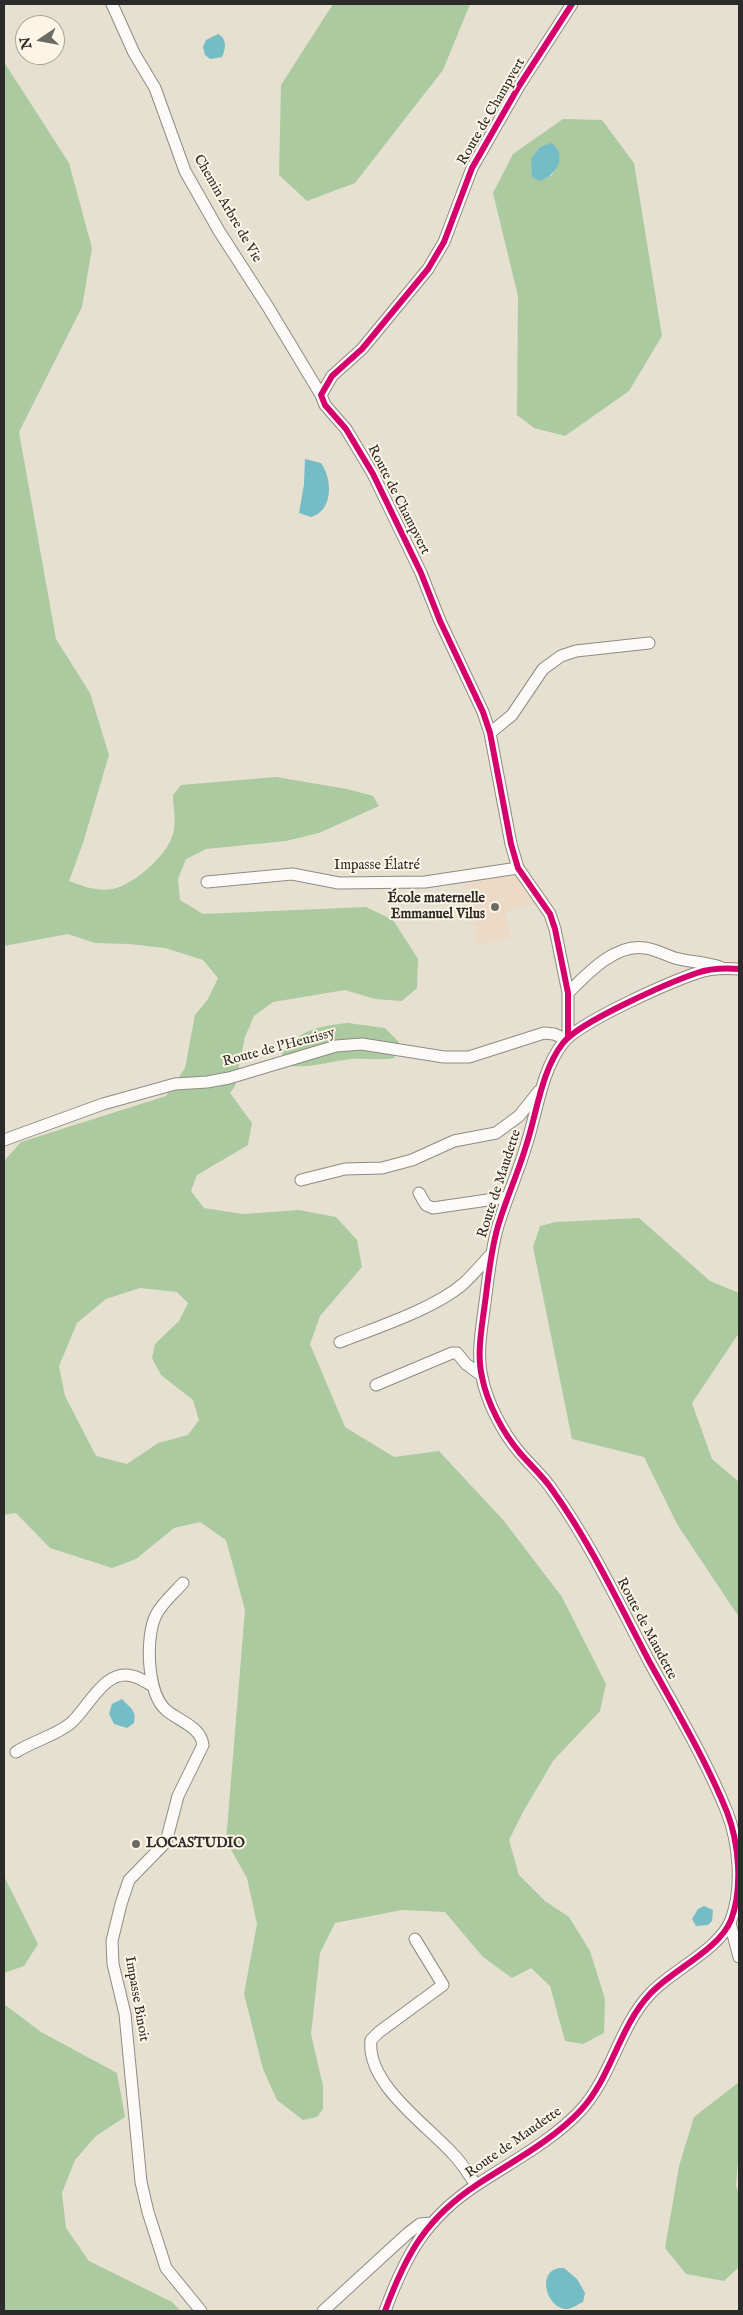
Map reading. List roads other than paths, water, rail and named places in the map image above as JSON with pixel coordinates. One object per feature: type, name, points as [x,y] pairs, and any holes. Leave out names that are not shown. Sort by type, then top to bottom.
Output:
[{"type":"street","name":"Chemin Arbre de Vie","points":[[112,4],[134,53],[155,88],[186,171],[219,231],[321,395]]},
{"type":"street","name":"Route de Champvert","points":[[567,1038],[568,994],[555,929],[550,914],[518,868],[509,836],[490,733],[484,712],[440,621],[422,573],[392,513],[359,449],[346,429],[325,405],[321,395],[332,376],[362,349],[428,269],[444,242],[472,168],[519,86],[572,4]]},
{"type":"street","points":[[490,733],[512,715],[543,668],[561,656],[576,651],[649,643]]},
{"type":"street","name":"Impasse Élatré","points":[[207,882],[292,874],[339,883],[425,882],[518,868]]},
{"type":"street","points":[[568,994],[587,974],[607,959],[638,947],[674,958],[707,962],[723,968]]},
{"type":"street","name":"Route de Maudette","points":[[385,2311],[400,2271],[431,2224],[455,2200],[521,2157],[581,2110],[608,2069],[637,2010],[651,1992],[712,1945],[730,1923],[738,1888],[736,1850],[728,1814],[687,1730],[584,1538],[553,1490],[518,1451],[489,1399],[481,1375],[480,1339],[492,1253],[543,1086],[556,1052],[567,1038],[586,1024],[674,982],[698,972],[723,968],[739,969]]},
{"type":"street","name":"Route de l'Heurissy","points":[[4,1140],[103,1104],[175,1084],[207,1082],[229,1078],[336,1046],[362,1044],[444,1057],[469,1057],[544,1033],[567,1038]]},
{"type":"street","points":[[301,1180],[345,1169],[382,1168],[412,1160],[454,1141],[496,1133],[519,1116],[543,1086]]},
{"type":"street","points":[[419,1193],[426,1205],[433,1208],[508,1197]]},
{"type":"street","points":[[340,1342],[413,1313],[452,1292],[462,1285],[492,1253]]},
{"type":"street","points":[[376,1384],[452,1353],[457,1353],[466,1364],[481,1375]]},
{"type":"street","name":"Impasse Binoit","points":[[183,1583],[162,1607],[152,1626],[149,1652],[153,1686],[159,1701],[166,1710],[200,1733],[203,1745],[178,1796],[166,1842],[130,1880],[121,1904],[112,1941],[113,1964],[125,2014],[141,2182],[148,2212],[166,2268],[201,2311]]},
{"type":"street","points":[[16,1752],[30,1742],[59,1731],[72,1722],[104,1684],[114,1677],[133,1676],[153,1686]]},
{"type":"street","points":[[730,1923],[739,1957]]},
{"type":"street","points":[[415,1939],[443,1985],[379,2032],[371,2040],[370,2048],[373,2059],[389,2090],[418,2123],[454,2155],[476,2185]]},
{"type":"street","points":[[323,2311],[407,2234],[420,2224],[431,2224]]},
{"type":"water","points":[[218,34],[224,41],[223,54],[222,57],[210,59],[205,55],[203,47],[206,40]]},
{"type":"water","points":[[551,143],[557,148],[560,159],[555,170],[545,179],[539,181],[532,177],[531,158],[540,147]]},
{"type":"water","points":[[305,459],[321,463],[328,478],[329,486],[329,494],[324,508],[318,514],[311,517],[299,513],[304,484]]},
{"type":"water","points":[[122,1699],[135,1715],[134,1723],[127,1728],[114,1724],[109,1714],[112,1704]]},
{"type":"water","points":[[704,1906],[713,1910],[712,1921],[708,1925],[696,1926],[692,1919],[698,1909]]},
{"type":"water","points":[[564,2268],[577,2279],[585,2293],[583,2302],[568,2309],[554,2303],[546,2288],[546,2280],[549,2274],[555,2269]]},
{"type":"place","name":"École maternelle Emmanuel Vilus","points":[[495,907]]},
{"type":"place","name":"LOCASTUDIO","points":[[136,1844]]}]
